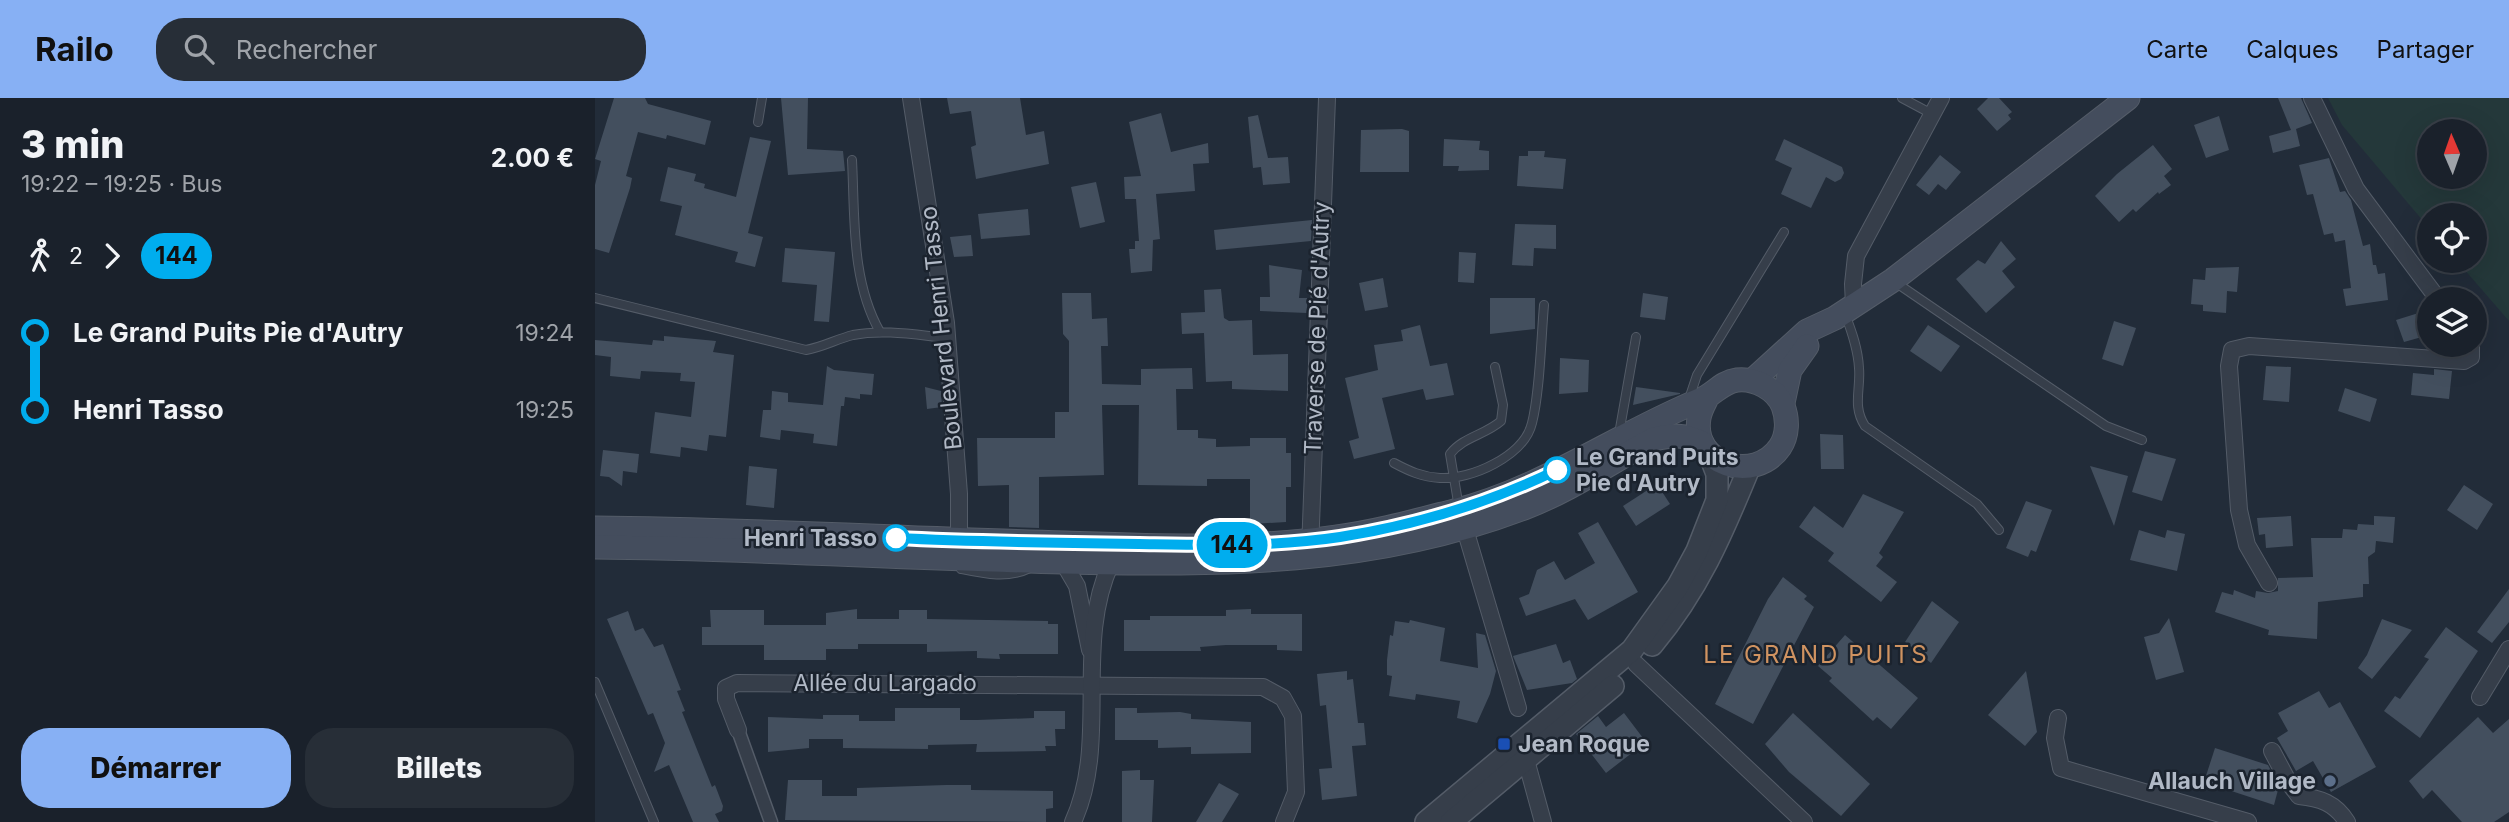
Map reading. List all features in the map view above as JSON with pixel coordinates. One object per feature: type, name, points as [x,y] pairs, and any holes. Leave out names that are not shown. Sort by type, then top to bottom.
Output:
[{"type":"main road","points":[[1753,380],[1807,331],[1845,312],[1893,280],[2129,98]]},
{"type":"main road","points":[[595,528],[688,529],[959,550],[1053,562],[1243,563],[1310,550],[1345,536],[1462,519],[1513,491],[1618,449],[1672,435],[1692,437],[1720,462],[1734,468],[1749,468],[1769,460],[1783,444],[1788,424],[1783,403],[1790,370],[1807,346],[1845,312]]},
{"type":"main road","points":[[1618,449],[1719,386],[1735,380],[1753,380],[1770,388],[1783,403]]},
{"type":"main road","points":[[1697,401],[1705,448]]},
{"type":"main road","points":[[595,547],[687,548],[917,558],[959,550],[1087,544],[1240,545],[1310,550]]},
{"type":"street","name":"Boulevard Henri Tasso","points":[[911,98],[947,338],[959,494],[959,550]]},
{"type":"street","name":"Traverse de Pié d'Autry","points":[[1310,550],[1327,98]]},
{"type":"street","points":[[1845,312],[1853,284],[1856,256],[1941,98]]},
{"type":"street","points":[[2312,98],[2356,189],[2429,287]]},
{"type":"street","points":[[2269,583],[2247,545],[2239,510],[2229,366],[2232,350],[2249,346],[2417,357]]},
{"type":"street","points":[[2418,357],[2464,360],[2471,357]]},
{"type":"street","points":[[1426,822],[1632,650],[1678,586],[1697,551],[1717,500],[1717,474],[1705,448]]},
{"type":"street","points":[[1451,822],[1636,664],[1682,609],[1727,522],[1749,468]]},
{"type":"street","points":[[1462,519],[1518,708]]},
{"type":"street","points":[[1073,822],[1087,770],[1090,650],[1101,585],[1111,563],[1087,544],[1053,562],[1077,586],[1090,650]]},
{"type":"street","points":[[2480,698],[2509,649]]},
{"type":"street","points":[[1636,664],[1804,822]]},
{"type":"street","name":"Allée du Largado","points":[[738,730],[726,699],[726,688],[737,683],[1090,684]]},
{"type":"street","points":[[1090,684],[1263,687],[1283,698],[1293,716],[1296,792],[1284,822]]},
{"type":"street","points":[[2058,718],[2055,738],[2061,768],[2248,822]]},
{"type":"street","points":[[738,730],[771,822]]},
{"type":"street","points":[[2273,751],[2289,783],[2299,796],[2320,799],[2340,811],[2347,822]]},
{"type":"street","points":[[1526,760],[1543,822]]},
{"type":"lane","points":[[758,122],[762,98]]},
{"type":"lane","points":[[1902,98],[1932,114]]},
{"type":"lane","points":[[852,160],[859,270],[867,309],[880,332]]},
{"type":"lane","points":[[1697,401],[1697,375],[1784,232]]},
{"type":"lane","points":[[1893,280],[2106,426],[2142,440]]},
{"type":"lane","points":[[595,298],[806,350],[823,347],[851,336],[880,332],[947,338]]},
{"type":"lane","points":[[1394,463],[1415,474],[1453,477],[1500,460],[1523,443],[1532,424],[1544,304]]},
{"type":"lane","points":[[1845,312],[1854,338],[1860,370],[1856,388],[1858,415],[1865,426],[1977,504],[1999,530]]},
{"type":"lane","points":[[1618,449],[1636,337]]},
{"type":"lane","points":[[1462,519],[1450,454],[1458,444],[1491,430],[1501,421],[1503,405],[1495,367]]},
{"type":"lane","points":[[917,558],[995,574],[1016,575],[1053,562]]},
{"type":"lane","points":[[595,682],[654,822]]},
{"type":"green space","points":[[2328,98],[2509,98],[2509,321],[2487,296],[2487,287],[2480,287],[2467,273],[2487,273],[2487,203],[2417,203],[2417,214],[2342,125]]},
{"type":"building","points":[[614,98],[645,98],[648,104],[711,121],[705,145],[667,135],[666,139],[638,132],[626,176],[632,178],[630,188],[609,253],[595,249],[595,185],[601,161],[595,159]]},
{"type":"building","points":[[781,98],[808,98],[807,149],[843,151],[845,171],[788,175]]},
{"type":"building","points":[[947,98],[1020,98],[1026,135],[1044,131],[1049,164],[976,179],[971,147],[976,145],[971,111],[950,114]]},
{"type":"building","points":[[1988,98],[1999,98],[2012,112],[2008,115],[2011,119],[1997,131],[1977,109]]},
{"type":"building","points":[[2278,98],[2301,98],[2312,123],[2296,129],[2300,146],[2273,153],[2269,136],[2291,130]]},
{"type":"building","points":[[1161,113],[1171,152],[1208,143],[1209,163],[1193,164],[1195,191],[1156,194],[1160,239],[1153,240],[1152,271],[1131,273],[1129,249],[1135,249],[1135,241],[1139,241],[1136,199],[1125,199],[1124,177],[1141,176],[1129,122]]},
{"type":"building","points":[[1258,115],[1268,158],[1288,157],[1290,183],[1263,185],[1261,167],[1253,168],[1248,117]]},
{"type":"building","points":[[2219,116],[2229,150],[2206,158],[2194,125]]},
{"type":"building","points":[[1361,130],[1409,131],[1409,172],[1360,172]]},
{"type":"building","points":[[750,137],[771,141],[748,233],[763,237],[755,267],[735,262],[738,252],[675,235],[682,206],[660,201],[668,167],[696,174],[694,181],[705,184],[704,188],[736,197]]},
{"type":"building","points":[[1444,139],[1480,141],[1479,150],[1489,151],[1489,170],[1458,171],[1459,166],[1443,166]]},
{"type":"building","points":[[1784,139],[1842,167],[1844,173],[1841,179],[1835,182],[1826,177],[1811,208],[1781,194],[1792,168],[1775,160]]},
{"type":"building","points":[[2153,145],[2172,169],[2164,176],[2171,185],[2159,194],[2158,192],[2136,212],[2133,209],[2119,222],[2095,196]]},
{"type":"building","points":[[1528,151],[1545,151],[1544,157],[1566,159],[1563,189],[1517,186],[1519,156],[1528,156]]},
{"type":"building","points":[[1940,155],[1961,172],[1946,190],[1938,184],[1929,195],[1916,185]]},
{"type":"building","points":[[2329,158],[2340,192],[2345,191],[2351,200],[2363,246],[2370,244],[2373,265],[2376,265],[2378,274],[2385,273],[2388,300],[2346,306],[2343,289],[2351,288],[2345,240],[2335,242],[2333,233],[2324,235],[2313,194],[2307,195],[2299,165]]},
{"type":"building","points":[[1096,182],[1105,222],[1080,228],[1071,187]]},
{"type":"building","points":[[1028,209],[1030,235],[981,239],[978,214]]},
{"type":"building","points":[[1312,220],[1311,241],[1216,250],[1214,230]]},
{"type":"building","points":[[1515,224],[1556,225],[1556,249],[1534,248],[1533,266],[1512,265]]},
{"type":"building","points":[[971,235],[973,256],[954,257],[950,237]]},
{"type":"building","points":[[2001,241],[2016,259],[2002,271],[2015,287],[1986,313],[1956,279],[1978,260],[1985,264]]},
{"type":"building","points":[[785,248],[835,252],[829,322],[814,321],[817,285],[782,282]]},
{"type":"building","points":[[1459,252],[1476,253],[1474,283],[1458,282]]},
{"type":"building","points":[[1269,265],[1302,270],[1299,298],[1307,298],[1307,313],[1260,311],[1260,297],[1270,297]]},
{"type":"building","points":[[2239,267],[2237,292],[2227,291],[2226,313],[2203,311],[2203,305],[2191,304],[2193,279],[2205,280],[2206,268]]},
{"type":"building","points":[[1383,278],[1388,307],[1365,311],[1359,283]]},
{"type":"building","points":[[1221,289],[1224,318],[1229,321],[1252,320],[1253,355],[1288,354],[1288,391],[1232,389],[1232,381],[1206,382],[1204,333],[1182,334],[1181,313],[1205,312],[1204,290]]},
{"type":"building","points":[[1062,293],[1091,293],[1092,319],[1107,318],[1108,346],[1101,346],[1102,384],[1141,385],[1141,369],[1192,368],[1193,389],[1176,389],[1177,430],[1198,430],[1198,438],[1216,439],[1216,447],[1250,446],[1250,438],[1286,438],[1286,453],[1291,453],[1291,487],[1286,487],[1286,522],[1250,524],[1250,479],[1207,479],[1207,486],[1138,485],[1139,405],[1102,405],[1104,475],[1039,477],[1039,528],[1009,527],[1009,485],[978,486],[977,438],[1055,438],[1055,412],[1069,412],[1069,341],[1063,334]]},
{"type":"building","points":[[1643,293],[1668,297],[1665,320],[1640,317]]},
{"type":"building","points":[[1490,298],[1535,298],[1535,329],[1490,334]]},
{"type":"building","points":[[2417,313],[2417,338],[2404,342],[2396,320]]},
{"type":"building","points":[[2114,321],[2136,328],[2123,366],[2102,359]]},
{"type":"building","points":[[1420,325],[1430,366],[1447,363],[1454,395],[1426,400],[1423,389],[1382,398],[1395,449],[1354,459],[1349,441],[1359,438],[1345,378],[1378,370],[1374,345],[1403,341],[1401,330]]},
{"type":"building","points":[[1928,325],[1960,346],[1941,372],[1910,351]]},
{"type":"building","points":[[664,336],[716,341],[713,352],[734,355],[726,437],[709,435],[707,451],[681,447],[680,457],[650,453],[655,412],[691,417],[695,382],[680,381],[681,373],[641,371],[640,379],[610,376],[611,357],[595,355],[595,340],[652,345],[653,340],[664,341]]},
{"type":"building","points":[[1560,358],[1589,360],[1588,392],[1559,394]]},
{"type":"building","points":[[827,366],[834,370],[874,374],[872,395],[860,394],[860,399],[845,397],[844,406],[841,406],[837,446],[813,443],[814,434],[781,430],[780,440],[760,437],[763,410],[771,410],[772,391],[788,393],[788,402],[823,405]]},
{"type":"building","points":[[2266,366],[2291,367],[2289,402],[2263,400]]},
{"type":"building","points":[[2434,369],[2452,371],[2449,399],[2411,395],[2413,373],[2434,375]]},
{"type":"building","points":[[925,387],[941,391],[942,407],[927,409]]},
{"type":"building","points":[[1636,387],[1680,393],[1680,394],[1633,405]]},
{"type":"building","points":[[2345,388],[2377,399],[2370,422],[2338,411]]},
{"type":"building","points":[[1820,434],[1843,435],[1844,469],[1821,469]]},
{"type":"building","points":[[603,450],[639,454],[637,473],[623,471],[622,486],[609,477],[600,476]]},
{"type":"building","points":[[2145,451],[2176,459],[2162,501],[2132,492]]},
{"type":"building","points":[[749,466],[777,469],[774,508],[746,505]]},
{"type":"building","points":[[2090,466],[2128,476],[2114,526]]},
{"type":"building","points":[[1657,484],[1670,504],[1636,526],[1623,506]]},
{"type":"building","points":[[2464,485],[2493,504],[2477,530],[2447,510]]},
{"type":"building","points":[[1863,494],[1904,512],[1879,553],[1883,557],[1876,566],[1897,582],[1881,602],[1828,561],[1834,553],[1799,527],[1814,506],[1843,528]]},
{"type":"building","points":[[2026,501],[2052,510],[2036,552],[2031,550],[2028,557],[2006,548]]},
{"type":"building","points":[[2291,516],[2293,546],[2266,548],[2265,534],[2259,535],[2257,518]]},
{"type":"building","points":[[2374,516],[2395,517],[2393,543],[2376,541],[2375,552],[2368,557],[2369,584],[2363,584],[2363,597],[2318,602],[2317,639],[2268,635],[2269,630],[2215,612],[2222,592],[2233,595],[2234,590],[2255,598],[2256,591],[2278,591],[2278,578],[2313,577],[2311,538],[2342,538],[2343,529],[2357,530],[2358,524],[2374,525]]},
{"type":"building","points":[[1598,522],[1638,592],[1588,620],[1575,599],[1526,616],[1519,598],[1529,594],[1537,570],[1554,561],[1565,580],[1595,563],[1578,533]]},
{"type":"building","points":[[2139,530],[2165,538],[2167,530],[2185,534],[2177,571],[2130,560]]},
{"type":"building","points":[[1783,577],[1807,596],[1804,599],[1814,607],[1753,724],[1715,704],[1768,599]]},
{"type":"building","points":[[2509,589],[2509,622],[2492,643],[2477,632]]},
{"type":"building","points":[[1932,601],[1959,622],[1931,663],[1905,642]]},
{"type":"building","points":[[857,609],[857,619],[899,619],[899,610],[927,610],[927,619],[1048,621],[1048,624],[1058,624],[1058,654],[999,654],[1000,659],[977,658],[977,651],[927,652],[927,644],[858,644],[858,649],[826,649],[826,660],[764,660],[764,645],[702,645],[702,627],[711,627],[710,610],[764,610],[764,625],[826,625],[826,613]]},
{"type":"building","points":[[1251,609],[1251,614],[1302,614],[1302,651],[1277,650],[1277,645],[1226,645],[1200,647],[1201,651],[1124,651],[1124,620],[1150,620],[1150,616],[1226,616],[1226,610]]},
{"type":"building","points":[[628,611],[635,631],[643,628],[654,647],[663,644],[681,690],[677,691],[685,711],[682,712],[712,787],[715,785],[723,806],[722,811],[715,814],[719,822],[693,822],[669,765],[654,772],[665,743],[653,713],[648,715],[607,619]]},
{"type":"building","points":[[2169,618],[2184,672],[2156,680],[2144,637],[2159,633]]},
{"type":"building","points":[[2382,619],[2412,630],[2372,679],[2358,668],[2367,655]]},
{"type":"building","points":[[1410,620],[1445,628],[1440,661],[1478,668],[1476,633],[1485,635],[1496,671],[1490,694],[1477,723],[1457,718],[1460,701],[1416,694],[1415,700],[1389,696],[1392,676],[1387,675],[1390,635],[1393,636],[1395,621],[1409,623]]},
{"type":"building","points":[[2446,627],[2478,651],[2420,738],[2384,711],[2395,696],[2400,699],[2429,659],[2424,657]]},
{"type":"building","points":[[1845,635],[1918,698],[1891,729],[1877,717],[1873,721],[1829,681],[1832,678],[1818,666]]},
{"type":"building","points":[[1556,644],[1563,663],[1570,660],[1577,679],[1572,683],[1527,690],[1513,656]]},
{"type":"building","points":[[1347,671],[1347,680],[1353,679],[1358,723],[1364,723],[1366,745],[1352,746],[1357,796],[1322,800],[1319,769],[1332,768],[1326,705],[1320,706],[1317,674]]},
{"type":"building","points":[[2026,671],[2037,732],[2025,746],[1988,715]]},
{"type":"building","points":[[2319,691],[2329,708],[2340,702],[2376,767],[2331,792],[2313,761],[2296,771],[2277,738],[2288,731],[2278,713]]},
{"type":"building","points":[[895,708],[960,708],[960,720],[1034,718],[1034,711],[1065,711],[1065,729],[1055,729],[1056,746],[1045,746],[1046,751],[976,752],[977,744],[928,745],[928,749],[843,748],[843,739],[809,739],[809,748],[768,752],[768,717],[823,719],[823,715],[859,715],[859,721],[895,721]]},
{"type":"building","points":[[1115,708],[1137,708],[1137,713],[1180,712],[1191,714],[1191,719],[1251,722],[1251,753],[1191,754],[1191,747],[1158,748],[1158,740],[1115,740]]},
{"type":"building","points":[[1624,713],[1646,742],[1606,773],[1576,734],[1598,716],[1606,727]]},
{"type":"building","points":[[1793,713],[1870,784],[1841,816],[1789,772],[1765,744]]},
{"type":"building","points":[[2478,717],[2493,733],[2509,719],[2509,812],[2494,822],[2462,822],[2432,790],[2423,799],[2409,781]]},
{"type":"building","points":[[2215,748],[2268,765],[2279,786],[2274,805],[2204,782]]},
{"type":"building","points":[[1140,770],[1140,780],[1154,780],[1152,822],[1122,822],[1122,771]]},
{"type":"building","points":[[788,780],[822,780],[822,796],[857,796],[857,788],[946,785],[971,785],[971,790],[1053,791],[1053,808],[1046,809],[1046,822],[785,820]]},
{"type":"building","points":[[1219,783],[1239,794],[1222,822],[1196,822]]},
{"type":"bus line","name":"144","points":[[896,538],[1087,544],[1240,545],[1310,540],[1345,536],[1459,510],[1513,491],[1557,470]]},
{"type":"place","name":"Le Grand Puits Pie d'Autry","points":[[1557,470]]},
{"type":"place","name":"Henri Tasso","points":[[896,538]]},
{"type":"place","name":"Jean Roque","points":[[1504,744]]},
{"type":"place","name":"Allauch Village","points":[[2330,781]]},
{"type":"district","name":"LE GRAND PUITS","points":[[1816,655]]}]
